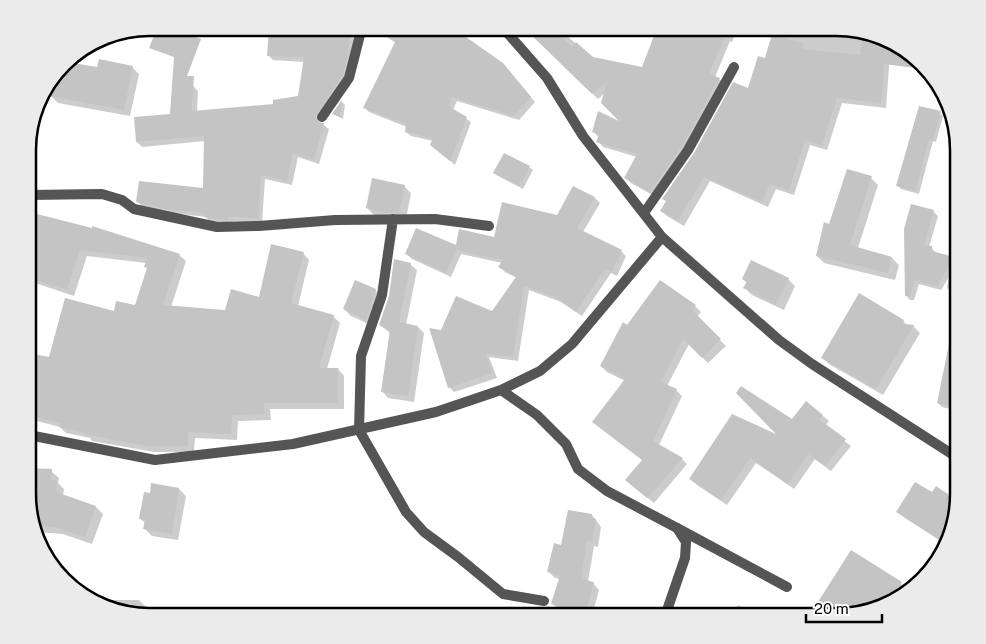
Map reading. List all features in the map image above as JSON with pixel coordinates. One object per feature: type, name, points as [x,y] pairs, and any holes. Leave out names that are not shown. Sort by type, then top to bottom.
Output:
[{"type":"street","points":[[322,117],[349,78],[360,36]]},
{"type":"street","points":[[510,36],[547,78],[583,136],[662,237],[779,340],[812,364],[950,453]]},
{"type":"street","points":[[644,213],[688,150],[734,67]]},
{"type":"street","points":[[36,195],[102,194],[122,200],[134,210],[217,226],[259,226],[335,220],[435,218],[489,226]]},
{"type":"street","points":[[394,219],[382,295],[361,356],[359,430],[406,512],[424,532],[503,594],[544,602]]},
{"type":"street","points":[[36,437],[155,460],[293,444],[436,412],[501,390],[540,371],[572,344],[662,237]]},
{"type":"street","points":[[501,390],[537,415],[566,444],[578,469],[607,491],[787,587]]},
{"type":"street","points":[[668,608],[685,558],[686,542],[677,528]]},
{"type":"building","points":[[154,36],[192,36],[201,39],[187,76],[194,76],[192,111],[273,104],[273,100],[298,96],[304,57],[267,56],[268,36],[350,36],[343,75],[315,116],[318,122],[324,123],[314,160],[293,153],[287,181],[261,175],[258,219],[228,216],[228,220],[212,219],[204,217],[205,213],[166,209],[136,202],[139,181],[203,188],[204,136],[136,142],[134,117],[170,114],[174,57],[149,48]]},
{"type":"building","points":[[385,36],[464,36],[503,63],[531,97],[514,116],[452,97],[448,106],[467,117],[450,161],[430,145],[433,138],[405,132],[406,124],[363,108],[395,42]]},
{"type":"building","points":[[532,36],[560,36],[572,47],[576,42],[593,57],[642,67],[654,36],[725,36],[709,74],[720,78],[682,146],[650,192],[624,178],[637,154],[596,142],[599,134],[592,132],[598,111],[619,121],[601,103],[607,82],[592,94]]},
{"type":"building","points":[[771,36],[778,36],[804,44],[802,49],[860,55],[862,39],[886,48],[914,68],[884,64],[881,103],[837,98],[822,145],[805,140],[789,190],[770,184],[762,202],[704,177],[678,221],[660,211],[666,201],[662,199],[694,153],[733,82],[748,88],[758,56],[765,58]]},
{"type":"building","points":[[99,59],[133,66],[124,110],[50,96],[60,81],[77,64],[97,67]]},
{"type":"building","points":[[342,100],[340,117],[332,114]]},
{"type":"building","points":[[919,106],[941,111],[933,140],[929,139],[915,191],[896,186]]},
{"type":"building","points":[[504,153],[530,166],[520,186],[493,173]]},
{"type":"building","points":[[847,169],[872,176],[850,245],[892,257],[888,273],[816,256],[824,222],[829,224]]},
{"type":"building","points":[[372,178],[405,185],[399,212],[387,213],[366,208]]},
{"type":"building","points":[[573,186],[595,197],[577,228],[622,250],[612,272],[605,269],[576,312],[555,297],[524,286],[513,357],[485,353],[492,373],[448,388],[429,328],[441,330],[456,296],[492,311],[516,277],[498,267],[503,260],[456,250],[446,273],[405,254],[416,228],[456,245],[459,229],[494,237],[502,202],[557,215]]},
{"type":"building","points":[[911,204],[934,210],[924,246],[932,246],[932,251],[950,256],[950,264],[937,286],[914,280],[910,297],[905,296],[904,229]]},
{"type":"building","points":[[36,214],[92,228],[92,226],[180,254],[163,305],[225,310],[231,289],[259,297],[271,244],[304,252],[291,303],[334,315],[319,368],[338,368],[338,403],[264,403],[265,414],[232,415],[231,434],[188,432],[188,446],[146,446],[84,434],[84,432],[59,427],[60,423],[36,417],[36,354],[49,357],[65,298],[114,311],[116,301],[135,305],[147,268],[144,267],[147,258],[80,250],[67,290],[36,280]]},
{"type":"building","points":[[394,259],[411,263],[399,322],[418,326],[408,396],[381,392],[390,330],[379,325],[389,296]]},
{"type":"building","points":[[751,260],[789,278],[776,304],[743,288],[747,282],[742,279]]},
{"type":"building","points":[[355,280],[376,289],[366,320],[343,309]]},
{"type":"building","points":[[660,280],[696,305],[692,310],[721,339],[702,358],[683,339],[661,382],[677,389],[653,441],[683,458],[647,498],[625,480],[642,460],[592,422],[625,379],[600,366],[623,322],[627,325]]},
{"type":"building","points":[[859,293],[904,320],[903,324],[914,325],[876,389],[821,358]]},
{"type":"building","points":[[949,344],[950,344],[950,406],[937,403]]},
{"type":"building","points":[[741,386],[792,419],[806,401],[823,415],[820,420],[846,439],[825,466],[808,454],[788,484],[750,458],[721,500],[689,479],[732,414],[776,434],[736,393]]},
{"type":"building","points":[[36,468],[52,469],[51,480],[57,481],[56,492],[96,506],[85,537],[55,527],[41,526],[37,508]]},
{"type":"building","points":[[915,482],[932,492],[936,486],[950,496],[948,516],[940,539],[896,512]]},
{"type":"building","points":[[151,483],[179,488],[172,534],[143,529],[145,520],[139,519],[144,492],[150,493]]},
{"type":"building","points":[[568,510],[592,514],[592,518],[596,519],[592,541],[587,540],[581,579],[594,582],[587,608],[565,608],[551,604],[560,575],[547,572],[554,543],[561,545]]},
{"type":"building","points":[[851,550],[902,582],[893,592],[865,604],[843,608],[814,608]]}]
